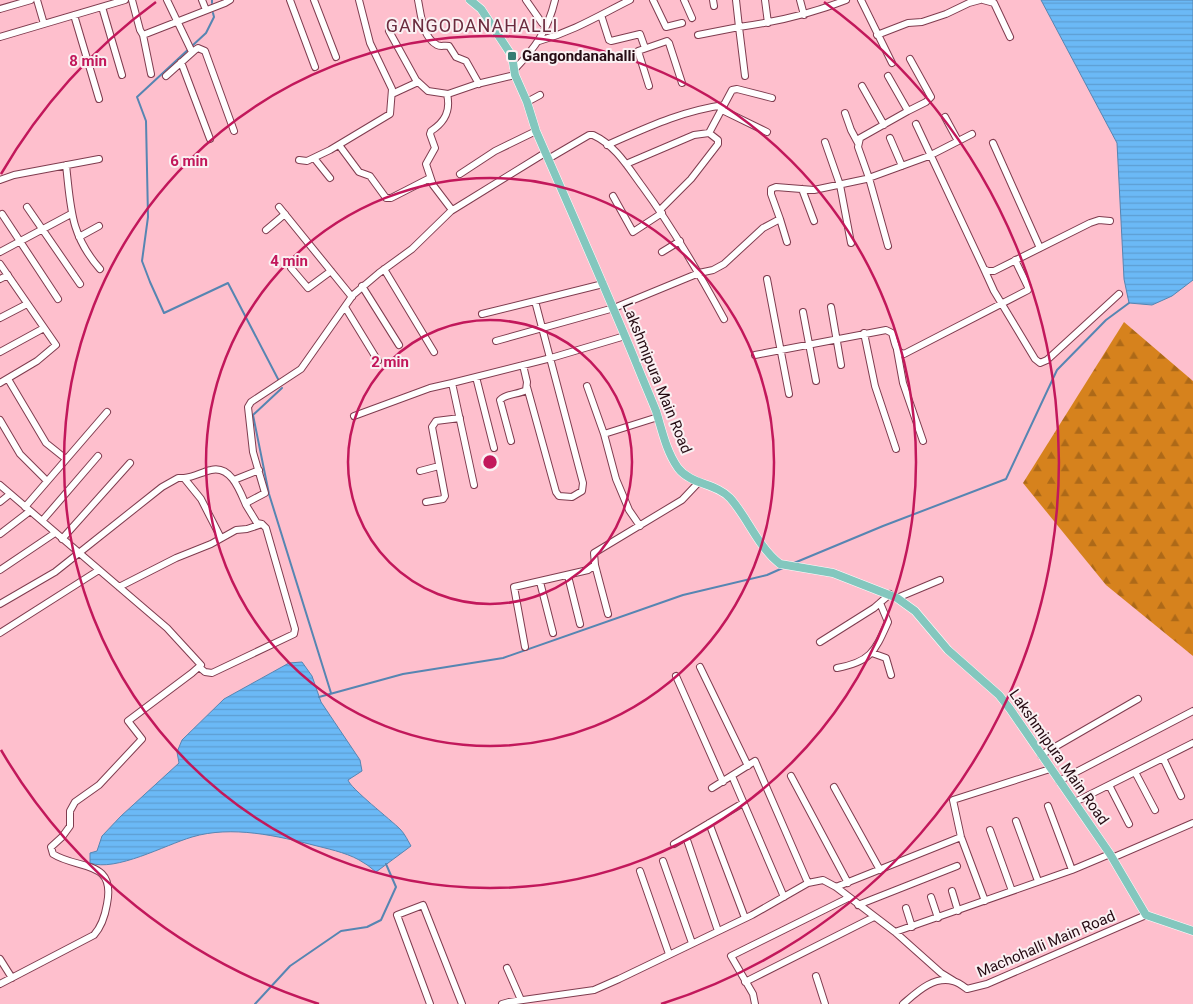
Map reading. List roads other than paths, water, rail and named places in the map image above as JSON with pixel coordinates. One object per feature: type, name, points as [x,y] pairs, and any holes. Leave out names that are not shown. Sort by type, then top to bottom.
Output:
[{"type":"main road","name":"Lakshmipura Main Road","points":[[470,0],[482,9],[512,56],[514,72],[527,102],[536,132],[614,308],[658,417],[668,450],[678,467],[684,474],[698,482],[721,490],[730,498],[774,560],[780,564],[833,572],[894,596],[915,611],[948,650],[1010,708],[1111,856],[1146,915]]},
{"type":"main road","points":[[1146,915],[1193,931]]},
{"type":"street","points":[[0,8],[31,0]]},
{"type":"street","points":[[37,0],[44,24]]},
{"type":"street","points":[[0,37],[126,0]]},
{"type":"street","points":[[132,0],[143,35],[151,74]]},
{"type":"street","points":[[167,0],[191,50]]},
{"type":"street","points":[[202,0],[206,10]]},
{"type":"street","points":[[143,35],[230,0]]},
{"type":"street","points":[[290,0],[315,67]]},
{"type":"street","points":[[314,0],[336,57]]},
{"type":"street","points":[[299,160],[307,161],[314,158],[390,114],[392,89],[370,43],[359,0]]},
{"type":"street","points":[[418,0],[424,30],[430,40],[438,46],[449,46],[456,57],[466,61],[478,84]]},
{"type":"street","points":[[526,0],[546,26]]},
{"type":"street","points":[[389,31],[418,82],[428,91],[447,94],[514,72],[539,42],[555,0]]},
{"type":"street","points":[[539,42],[562,35],[630,0]]},
{"type":"street","points":[[653,0],[666,28],[682,24]]},
{"type":"street","points":[[684,0],[692,18]]},
{"type":"street","points":[[736,0],[745,76]]},
{"type":"street","points":[[765,0],[768,23]]},
{"type":"street","points":[[800,0],[804,15]]},
{"type":"street","points":[[698,35],[804,15],[835,2],[846,0]]},
{"type":"street","points":[[860,0],[892,64]]},
{"type":"street","points":[[877,35],[908,24],[922,22],[946,14],[969,3],[982,0],[994,2],[1010,37]]},
{"type":"street","points":[[102,7],[122,75]]},
{"type":"street","points":[[74,15],[99,99]]},
{"type":"street","points":[[601,16],[609,40],[640,34],[645,48]]},
{"type":"street","points":[[649,86],[637,52],[667,41],[669,42],[682,83]]},
{"type":"street","points":[[166,76],[191,50],[198,48],[205,51],[234,130]]},
{"type":"street","points":[[858,143],[860,138],[926,102],[931,97],[910,59]]},
{"type":"street","points":[[181,62],[210,139]]},
{"type":"street","points":[[888,76],[908,112]]},
{"type":"street","points":[[392,94],[418,82]]},
{"type":"street","points":[[862,86],[884,125]]},
{"type":"street","points":[[710,133],[732,90],[737,89],[772,98]]},
{"type":"street","points":[[447,94],[449,105],[447,113],[444,120],[431,131],[430,134],[435,148],[426,164],[430,178],[452,210]]},
{"type":"street","points":[[527,102],[540,94]]},
{"type":"street","points":[[607,145],[671,117],[708,108],[723,108],[767,132]]},
{"type":"street","points":[[845,113],[858,143],[888,246]]},
{"type":"street","points":[[945,117],[958,141]]},
{"type":"street","points":[[916,124],[984,269],[1035,359],[1040,363],[1047,360],[1119,294]]},
{"type":"street","points":[[460,174],[495,151],[536,132]]},
{"type":"street","points":[[614,196],[633,232],[661,212],[691,179],[718,144],[718,140],[710,133],[694,135],[626,164]]},
{"type":"street","points":[[787,242],[771,194],[771,190],[776,187],[814,190],[869,178],[931,155],[972,134]]},
{"type":"street","points":[[246,505],[251,500],[265,494],[253,452],[248,408],[251,402],[301,369],[352,297],[362,286],[412,249],[452,210],[546,156],[589,135],[596,136],[614,150],[626,164],[680,241],[700,273],[724,319]]},
{"type":"street","points":[[890,138],[902,166]]},
{"type":"street","points":[[825,142],[840,185],[851,243]]},
{"type":"street","points":[[993,143],[1040,248]]},
{"type":"street","points":[[339,145],[359,172],[370,176],[386,198],[391,198],[430,178]]},
{"type":"street","points":[[314,158],[330,178]]},
{"type":"street","points":[[0,180],[14,175],[99,159]]},
{"type":"street","points":[[66,165],[71,214],[79,237],[100,269]]},
{"type":"street","points":[[802,189],[814,221]]},
{"type":"street","points":[[27,207],[80,284]]},
{"type":"street","points":[[279,207],[352,297]]},
{"type":"street","points":[[2,214],[58,299]]},
{"type":"street","points":[[0,252],[71,214]]},
{"type":"street","points":[[266,230],[285,214]]},
{"type":"street","points":[[496,341],[614,308],[700,273],[713,270],[724,264],[763,228],[780,219]]},
{"type":"street","points":[[984,269],[994,271],[1090,223],[1110,221]]},
{"type":"street","points":[[79,237],[99,226]]},
{"type":"street","points":[[662,252],[680,241]]},
{"type":"street","points":[[298,259],[290,266],[308,288],[331,271]]},
{"type":"street","points":[[897,350],[904,354],[914,350],[1028,290],[1015,260]]},
{"type":"street","points":[[0,264],[56,345],[37,361],[0,383]]},
{"type":"street","points":[[384,269],[434,352]]},
{"type":"street","points":[[0,279],[8,275]]},
{"type":"street","points":[[767,279],[789,394]]},
{"type":"street","points":[[482,314],[603,284]]},
{"type":"street","points":[[362,286],[399,345]]},
{"type":"street","points":[[523,365],[527,387],[556,492],[559,496],[572,497],[582,491],[583,483],[535,301]]},
{"type":"street","points":[[0,318],[27,304]]},
{"type":"street","points":[[345,307],[378,362]]},
{"type":"street","points":[[831,307],[841,365]]},
{"type":"street","points":[[802,312],[816,381]]},
{"type":"street","points":[[0,352],[44,328]]},
{"type":"street","points":[[754,355],[864,333],[882,330],[890,331],[897,350],[903,383],[923,441]]},
{"type":"street","points":[[864,333],[875,386],[896,449]]},
{"type":"street","points":[[354,416],[430,388],[551,358],[625,336]]},
{"type":"street","points":[[476,377],[494,448]]},
{"type":"street","points":[[8,379],[46,443],[66,459]]},
{"type":"street","points":[[452,383],[474,485]]},
{"type":"street","points":[[587,386],[604,434],[616,479],[628,510],[640,526]]},
{"type":"street","points":[[511,441],[500,400],[506,396],[522,393],[527,387]]},
{"type":"street","points":[[0,534],[28,509],[47,481],[107,412]]},
{"type":"street","points":[[604,434],[658,417]]},
{"type":"street","points":[[426,502],[445,498],[432,426],[436,421],[460,418]]},
{"type":"street","points":[[0,420],[20,454],[47,481]]},
{"type":"street","points":[[42,521],[98,456]]},
{"type":"street","points":[[62,539],[130,462]]},
{"type":"street","points":[[420,471],[439,466]]},
{"type":"street","points":[[0,604],[54,572],[162,487],[178,478],[195,476],[218,469],[224,471],[234,480],[257,523],[262,524],[266,528],[296,629],[294,634],[212,673],[205,672],[198,667]]},
{"type":"street","points":[[234,480],[259,470]]},
{"type":"street","points":[[184,478],[201,498],[221,538]]},
{"type":"street","points":[[608,614],[595,565],[594,553],[682,500],[698,482]]},
{"type":"street","points":[[0,485],[167,628],[201,665],[128,721],[142,739],[99,784],[75,802],[70,811],[70,826],[62,837],[51,846],[53,854],[58,857],[66,861],[92,867],[104,875],[108,886],[108,900],[105,916],[99,930],[94,936],[0,984]]},
{"type":"street","points":[[0,502],[10,494]]},
{"type":"street","points":[[119,587],[176,558],[211,544],[236,530],[262,524]]},
{"type":"street","points":[[0,570],[55,532]]},
{"type":"street","points":[[525,647],[514,587],[568,576],[588,570],[595,565]]},
{"type":"street","points":[[0,633],[98,570]]},
{"type":"street","points":[[568,576],[580,624]]},
{"type":"street","points":[[820,642],[880,603],[894,596],[940,580]]},
{"type":"street","points":[[540,582],[553,633]]},
{"type":"street","points":[[837,668],[854,666],[872,653],[888,622],[880,603]]},
{"type":"street","points":[[872,653],[886,658],[891,675]]},
{"type":"street","points":[[700,667],[748,766]]},
{"type":"street","points":[[676,676],[723,782]]},
{"type":"street","points":[[1041,755],[1138,699]]},
{"type":"street","points":[[1059,781],[1193,711]]},
{"type":"street","points":[[1074,802],[1191,744],[1193,752]]},
{"type":"street","points":[[1163,758],[1181,796]]},
{"type":"street","points":[[712,788],[755,761],[808,883]]},
{"type":"street","points":[[985,901],[961,837],[953,800],[1050,769]]},
{"type":"street","points":[[1135,772],[1156,810]]},
{"type":"street","points":[[732,776],[784,896]]},
{"type":"street","points":[[791,776],[848,882]]},
{"type":"street","points":[[1110,785],[1130,824]]},
{"type":"street","points":[[834,787],[880,870]]},
{"type":"street","points":[[674,844],[743,803]]},
{"type":"street","points":[[1048,806],[1072,870]]},
{"type":"street","points":[[1016,821],[1038,881]]},
{"type":"street","points":[[709,823],[745,918]]},
{"type":"street","points":[[895,932],[1111,856],[1193,823]]},
{"type":"street","points":[[990,830],[1012,890]]},
{"type":"street","points":[[686,837],[718,931]]},
{"type":"street","points":[[836,887],[961,837]]},
{"type":"street","points":[[663,861],[692,943]]},
{"type":"street","points":[[858,905],[957,866]]},
{"type":"street","points":[[640,871],[669,954]]},
{"type":"street","points":[[502,1004],[594,990],[745,918],[808,883],[817,880],[823,880],[836,887],[874,918],[895,932],[941,973],[954,981]]},
{"type":"street","points":[[952,890],[958,911]]},
{"type":"street","points":[[931,897],[938,918]]},
{"type":"street","points":[[755,1004],[753,994],[731,956],[848,898]]},
{"type":"street","points":[[430,1004],[397,915],[423,905],[462,1004]]},
{"type":"street","points":[[906,908],[912,927]]},
{"type":"street","name":"Machohalli Main Road","points":[[903,1004],[926,984],[954,981],[967,989],[987,984],[1146,915]]},
{"type":"street","points":[[745,982],[874,918]]},
{"type":"street","points":[[0,958],[12,978]]},
{"type":"street","points":[[506,968],[522,1000]]},
{"type":"street","points":[[816,976],[825,1004]]},
{"type":"water","points":[[1041,0],[1193,0],[1193,280],[1172,296],[1152,305],[1129,303],[1124,279],[1117,143]]},
{"type":"water","points":[[302,662],[312,676],[321,702],[360,760],[362,771],[348,780],[350,784],[400,829],[411,846],[376,872],[359,860],[335,851],[302,842],[255,833],[239,832],[223,832],[192,837],[127,861],[113,864],[101,865],[90,863],[90,853],[97,851],[102,836],[179,763],[177,752],[182,740],[224,699],[289,663]]},
{"type":"waterway","points":[[213,13],[214,17],[206,33],[137,97],[146,121],[148,217],[142,261],[164,313],[228,283],[278,379]]},
{"type":"waterway","points":[[794,563],[883,526],[1006,479],[1057,370],[1106,320],[1129,303]]},
{"type":"waterway","points":[[282,388],[253,415],[269,494],[331,693]]},
{"type":"waterway","points":[[319,697],[403,674],[503,658],[683,595],[767,575],[785,567]]},
{"type":"waterway","points":[[255,1004],[290,966],[341,931],[367,927],[381,920],[396,887],[386,864]]},
{"type":"place","name":"Gangondanahalli","points":[[512,56]]},
{"type":"district","name":"GANGODANAHALLI","points":[[472,26]]}]
